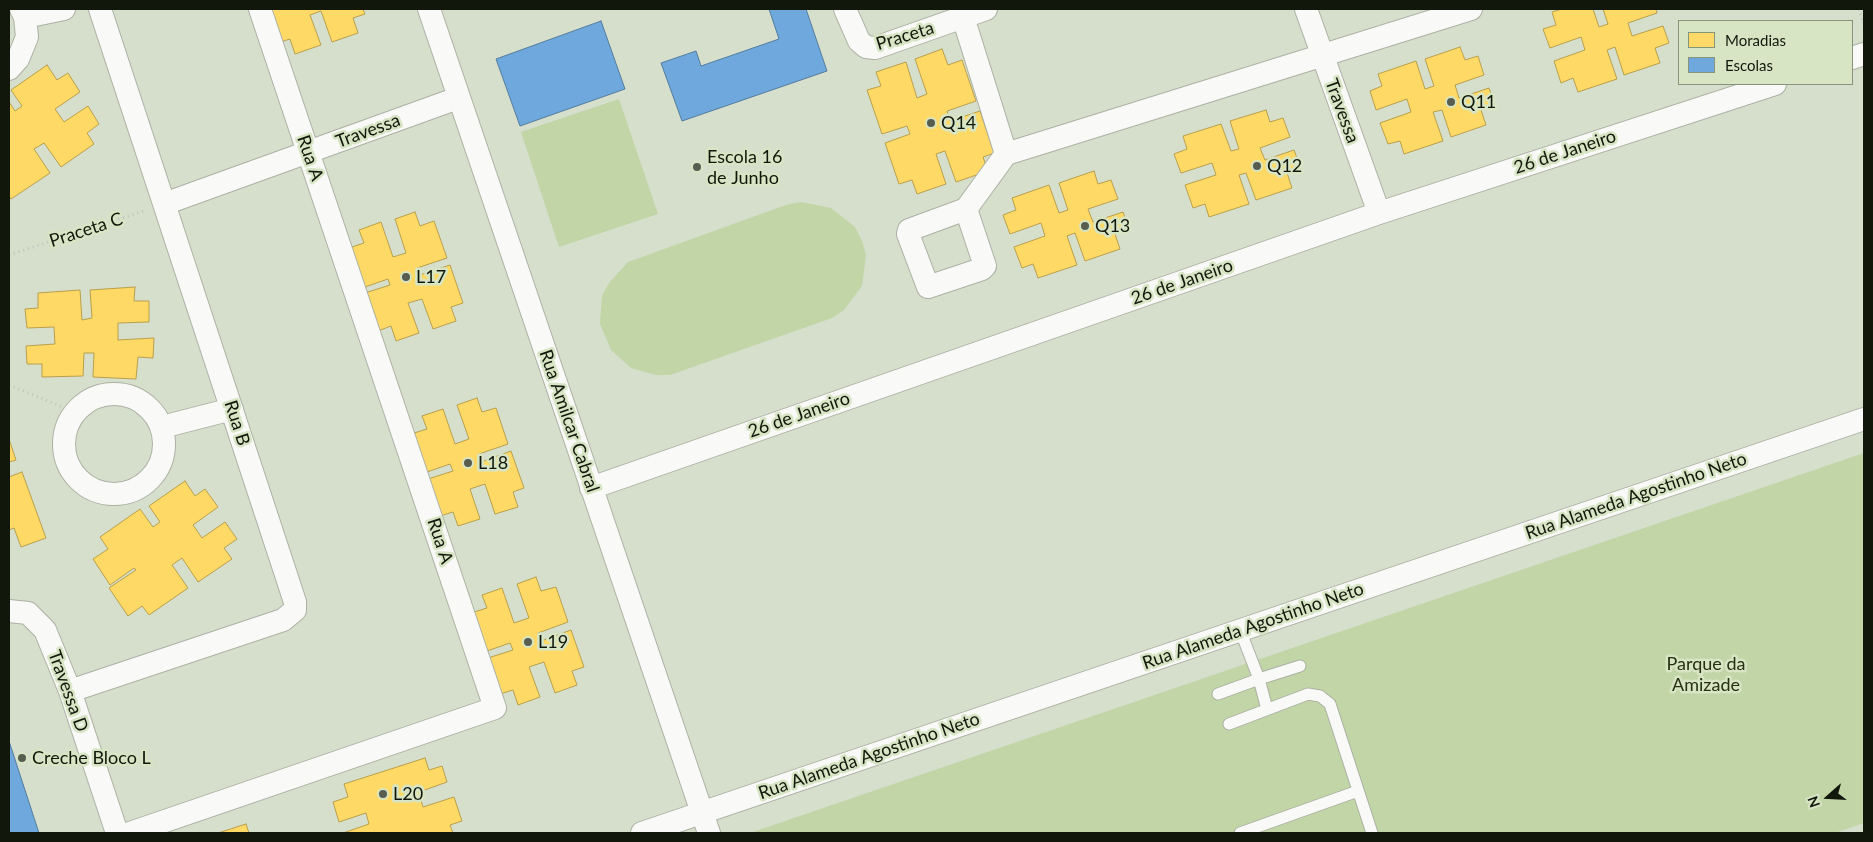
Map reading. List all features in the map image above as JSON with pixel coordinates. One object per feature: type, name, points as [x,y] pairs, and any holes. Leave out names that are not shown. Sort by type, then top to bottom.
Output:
[{"type":"street","points":[[9,69],[18,60],[27,37],[23,13],[64,9]]},
{"type":"street","name":"Rua B","points":[[70,691],[283,620],[295,610],[294,594],[100,9]]},
{"type":"street","name":"Rua A","points":[[130,833],[496,708],[390,389],[260,9]]},
{"type":"street","name":"Rua Amilcar Cabral","points":[[429,9],[706,823]]},
{"type":"street","name":"Praceta","points":[[845,9],[859,41],[866,47],[875,48],[986,9]]},
{"type":"street","name":"Travessa","points":[[1306,9],[1321,56],[1379,213]]},
{"type":"street","points":[[966,209],[1006,154],[1471,9]]},
{"type":"street","points":[[963,16],[1006,154]]},
{"type":"street","name":"26 de Janeiro","points":[[591,488],[1379,213],[1772,85]]},
{"type":"street","name":"Travessa","points":[[164,204],[458,98]]},
{"type":"street","points":[[103,395],[126,395],[142,402],[153,412],[162,427],[164,452],[156,473],[144,486],[124,494],[107,495],[90,489],[76,478],[65,458],[64,440],[66,428],[75,412],[86,402],[103,395]]},
{"type":"street","points":[[162,427],[232,409]]},
{"type":"street","name":"Rua Alameda Agostinho Neto","points":[[642,833],[706,823],[1240,630],[1864,419]]},
{"type":"street","name":"Travessa D","points":[[18,612],[45,630],[70,691],[117,833]]},
{"type":"lane","points":[[1240,630],[1259,679],[1267,709]]},
{"type":"lane","points":[[1218,694],[1300,666]]},
{"type":"lane","points":[[1229,724],[1308,694],[1320,696],[1330,704],[1369,832]]},
{"type":"lane","points":[[1240,833],[1256,831],[1358,791]]},
{"type":"path","points":[[1859,9],[1864,24]]},
{"type":"path","name":"Praceta C","points":[[9,255],[164,204]]},
{"type":"path","points":[[9,385],[75,412]]},
{"type":"green space","points":[[619,99],[658,214],[559,247],[521,132]]},
{"type":"green space","points":[[801,202],[831,208],[855,227],[862,241],[866,255],[862,286],[844,310],[832,318],[670,375],[656,375],[631,368],[611,350],[600,324],[602,296],[609,283],[628,262],[786,205]]},
{"type":"green space","name":"Parque da Amizade","points":[[1864,453],[1864,823],[1835,833],[750,833]]},
{"type":"building: Moradias","points":[[266,9],[363,9],[365,14],[353,18],[358,33],[332,42],[321,11],[310,15],[321,45],[295,54],[290,39],[277,43]]},
{"type":"building: Moradias","points":[[1562,9],[1593,9],[1599,27],[1608,24],[1603,9],[1656,9],[1657,13],[1628,23],[1632,36],[1663,26],[1669,43],[1655,48],[1660,63],[1624,75],[1615,47],[1607,50],[1617,79],[1578,92],[1573,78],[1561,83],[1554,61],[1585,50],[1581,37],[1550,48],[1543,29],[1556,25],[1552,12]]},
{"type":"building: Moradias","name":"Q11","points":[[1460,47],[1465,60],[1478,56],[1484,75],[1455,85],[1459,98],[1489,88],[1495,106],[1481,110],[1486,125],[1451,137],[1442,110],[1433,112],[1443,141],[1404,154],[1400,141],[1388,144],[1380,123],[1411,112],[1407,99],[1376,110],[1370,91],[1382,86],[1378,74],[1416,61],[1425,89],[1434,86],[1425,59]]},
{"type":"building: Moradias","name":"Q14","points":[[942,49],[948,65],[962,60],[976,101],[947,111],[950,121],[980,111],[994,153],[983,157],[988,171],[956,182],[945,151],[936,154],[946,184],[917,194],[912,180],[899,184],[885,143],[910,134],[907,126],[882,134],[867,90],[881,86],[876,72],[906,62],[917,98],[927,94],[915,59]]},
{"type":"building: Moradias","points":[[47,65],[57,80],[68,73],[80,92],[55,109],[64,122],[88,106],[99,124],[87,133],[94,144],[61,167],[44,143],[34,149],[50,173],[11,199],[9,196],[9,102],[15,111],[22,106],[11,90]]},
{"type":"building: Moradias","name":"Q12","points":[[1266,110],[1270,122],[1283,118],[1290,137],[1260,148],[1265,160],[1294,150],[1301,169],[1287,173],[1292,188],[1256,200],[1246,173],[1239,175],[1249,204],[1209,217],[1205,204],[1193,208],[1185,185],[1216,175],[1212,163],[1181,173],[1174,154],[1187,149],[1183,136],[1221,124],[1231,151],[1239,149],[1230,121]]},
{"type":"building: Moradias","name":"Q13","points":[[1094,171],[1098,184],[1111,180],[1118,199],[1088,209],[1093,222],[1123,212],[1129,229],[1115,234],[1120,249],[1085,261],[1075,233],[1067,236],[1077,265],[1038,278],[1033,264],[1022,268],[1014,247],[1045,236],[1041,223],[1010,234],[1003,215],[1016,210],[1012,198],[1049,185],[1059,213],[1068,210],[1059,183]]},
{"type":"building: Moradias","name":"L17","points":[[415,212],[420,226],[434,221],[447,258],[417,268],[420,275],[450,265],[463,303],[451,307],[456,321],[433,329],[422,299],[408,303],[419,333],[396,341],[391,326],[378,331],[365,293],[390,285],[388,279],[362,288],[349,248],[364,243],[359,230],[381,222],[393,257],[406,253],[395,219]]},
{"type":"building: Moradias","points":[[135,287],[134,301],[149,301],[149,322],[118,323],[118,340],[154,338],[153,358],[138,357],[136,379],[93,377],[94,353],[84,353],[83,376],[42,377],[42,364],[27,364],[26,346],[55,344],[54,327],[27,328],[25,309],[38,308],[38,293],[80,290],[82,320],[92,318],[90,290]]},
{"type":"building: Moradias","name":"L18","points":[[477,398],[482,412],[496,408],[508,444],[479,454],[481,462],[511,451],[524,488],[513,492],[518,507],[495,514],[485,484],[470,489],[480,519],[458,526],[453,512],[440,516],[428,479],[453,471],[450,464],[424,473],[411,434],[427,429],[422,416],[443,409],[455,444],[469,439],[457,405]]},
{"type":"building: Moradias","points":[[9,439],[16,460],[9,462]]},
{"type":"building: Moradias","points":[[22,472],[46,538],[21,547],[14,528],[9,530],[9,477]]},
{"type":"building: Moradias","points":[[185,481],[195,496],[205,489],[218,507],[193,525],[202,538],[225,522],[237,539],[224,548],[232,559],[198,582],[182,558],[172,565],[188,588],[149,615],[142,606],[128,616],[109,588],[136,570],[134,568],[110,585],[93,559],[108,549],[100,537],[140,509],[153,527],[160,522],[149,506]]},
{"type":"building: Moradias","name":"L19","points":[[536,577],[541,591],[556,587],[568,622],[538,633],[541,641],[571,630],[584,667],[572,671],[577,685],[555,693],[544,662],[529,667],[540,697],[518,705],[513,690],[500,694],[488,658],[513,650],[510,643],[484,652],[471,613],[487,608],[482,595],[502,588],[514,623],[529,618],[517,584]]},
{"type":"building: Moradias","name":"L20","points":[[425,758],[429,770],[442,766],[447,782],[419,792],[423,807],[454,797],[462,821],[450,825],[453,833],[343,833],[369,824],[366,813],[339,822],[333,802],[348,797],[344,784]]},
{"type":"building: Moradias","points":[[246,824],[249,833],[218,833]]},
{"type":"building: Escolas","points":[[769,9],[806,9],[827,71],[682,121],[661,63],[696,51],[701,66],[779,39]]},
{"type":"building: Escolas","points":[[601,21],[625,89],[520,126],[496,59]]},
{"type":"building: Escolas","points":[[9,741],[39,833],[9,833]]},
{"type":"place","name":"Q11","points":[[1451,102]]},
{"type":"place","name":"Q14","points":[[931,123]]},
{"type":"place","name":"Q12","points":[[1257,166]]},
{"type":"place","name":"Escola 16 de Junho","points":[[697,167]]},
{"type":"place","name":"Q13","points":[[1085,226]]},
{"type":"place","name":"L17","points":[[406,277]]},
{"type":"place","name":"L18","points":[[468,463]]},
{"type":"place","name":"L19","points":[[528,642]]},
{"type":"place","name":"Creche Bloco L","points":[[22,758]]},
{"type":"place","name":"L20","points":[[383,794]]}]
